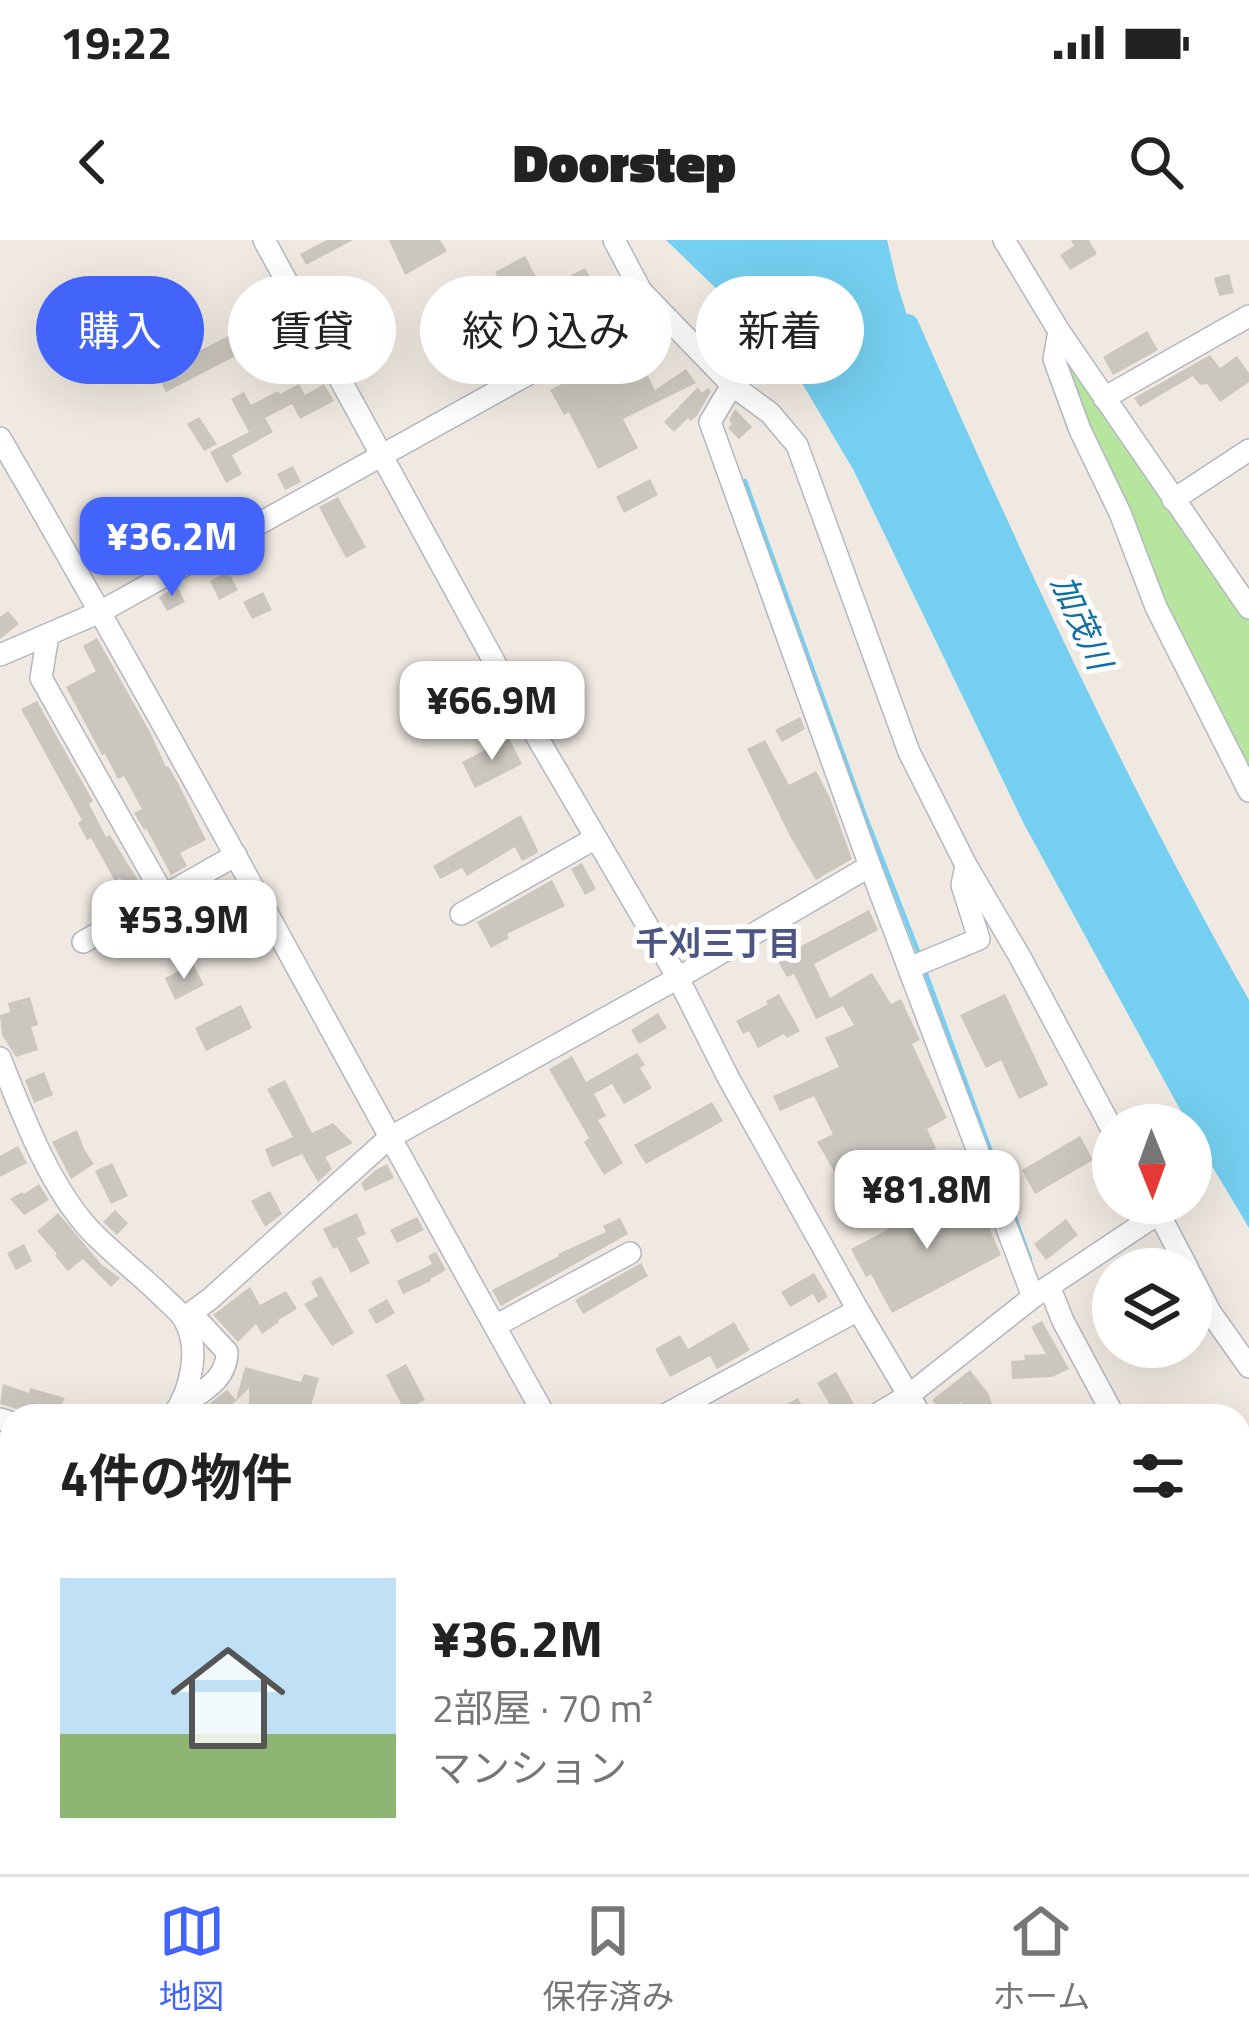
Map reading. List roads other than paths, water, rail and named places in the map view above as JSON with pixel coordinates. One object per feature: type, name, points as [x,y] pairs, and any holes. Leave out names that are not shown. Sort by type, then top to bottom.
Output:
[{"type":"street","points":[[264,240],[513,696],[914,1404]]},
{"type":"street","points":[[614,240],[633,276]]},
{"type":"street","points":[[1004,240],[1059,331],[1249,608]]},
{"type":"street","points":[[1104,398],[1249,316]]},
{"type":"street","points":[[672,322],[732,385],[770,413],[797,445],[909,752],[1099,1104]]},
{"type":"street","points":[[1059,331],[1054,359],[1080,430],[1120,513],[1156,608],[1249,791]]},
{"type":"street","points":[[0,655],[100,612],[510,384]]},
{"type":"street","points":[[732,385],[710,422],[870,866],[1041,1292],[1063,1321],[1108,1404]]},
{"type":"street","points":[[0,438],[538,1404]]},
{"type":"street","points":[[1173,500],[1249,449]]},
{"type":"street","points":[[48,635],[40,678],[164,896]]},
{"type":"street","points":[[461,914],[594,838]]},
{"type":"street","points":[[82,942],[236,855]]},
{"type":"street","points":[[909,968],[979,939],[962,885],[966,865]]},
{"type":"street","points":[[188,1316],[389,1138],[870,866]]},
{"type":"street","points":[[0,1058],[33,1136],[88,1229],[227,1352],[227,1366],[220,1377],[186,1404]]},
{"type":"street","points":[[893,1404],[1134,1224]]},
{"type":"street","points":[[495,1326],[630,1253]]},
{"type":"street","points":[[685,1404],[858,1310]]},
{"type":"street","points":[[1212,1315],[1249,1367]]},
{"type":"street","points":[[180,1404],[193,1361],[188,1316]]},
{"type":"water","points":[[666,240],[887,240],[941,422],[1115,800],[1249,1023],[1249,1228],[1212,1166],[1212,1104],[1177,1104],[1024,824],[854,471],[803,384],[864,384],[864,276],[703,276]]},
{"type":"waterway","name":"加茂川","points":[[907,326],[1111,767],[1249,1024]]},
{"type":"waterway","points":[[745,481],[919,954]]},
{"type":"waterway","points":[[925,971],[1030,1259]]},
{"type":"district","name":"千刈三丁目","points":[[718,943]]}]
